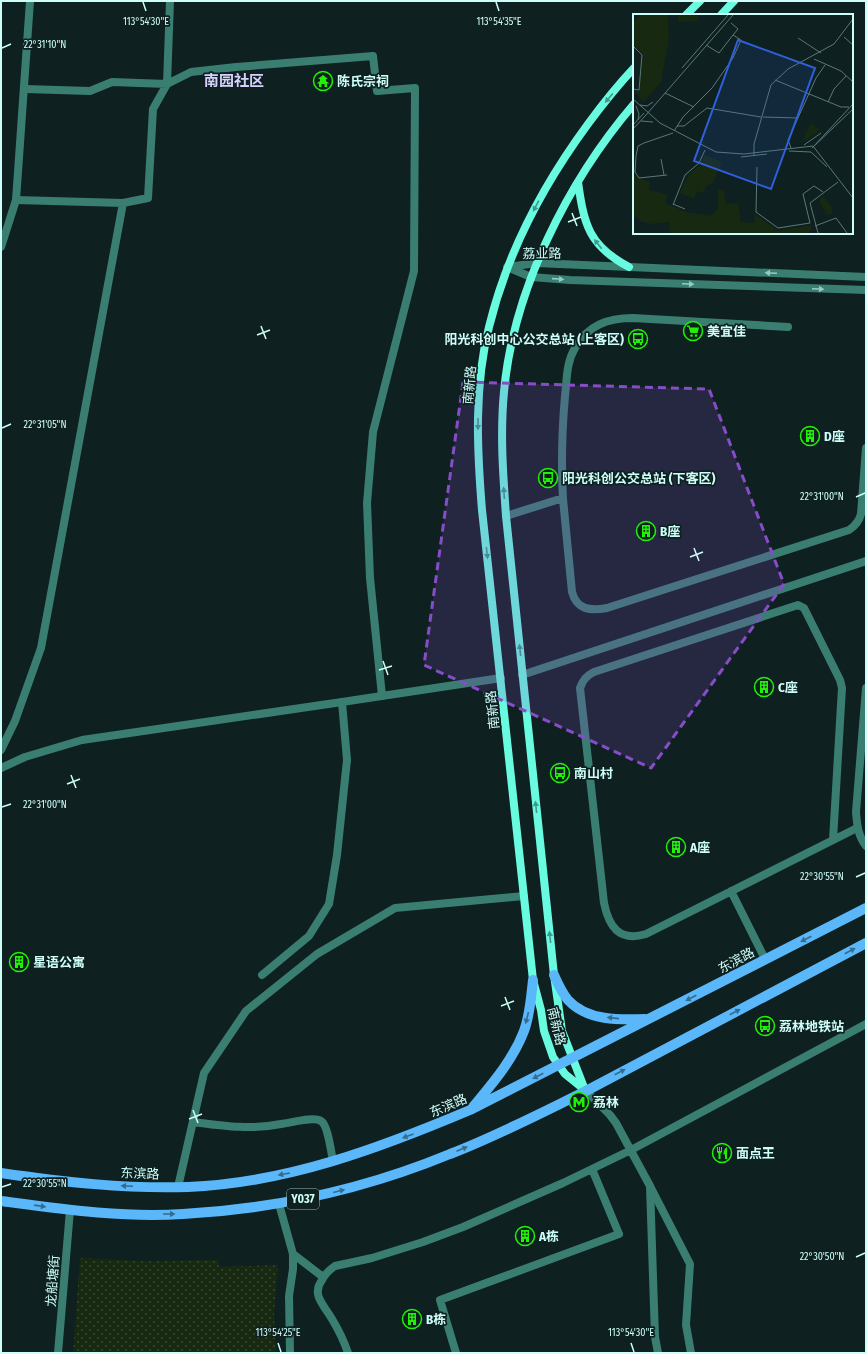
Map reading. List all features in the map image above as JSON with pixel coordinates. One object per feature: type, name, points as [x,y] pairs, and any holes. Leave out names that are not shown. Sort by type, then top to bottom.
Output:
[{"type":"main road","points":[[687,14],[700,1]]},
{"type":"main road","points":[[721,14],[734,1]]},
{"type":"main road","name":"南新路","points":[[586,1090],[565,1074],[550,1050],[544,1031],[541,1010],[533,980],[482,510],[479,468],[479,398],[488,327],[507,267],[528,222],[548,184],[573,145],[600,108],[633,71]]},
{"type":"main road","name":"南新路","points":[[586,1090],[562,1031],[554,975],[506,516],[502,451],[504,391],[516,328],[536,263],[578,182],[598,150],[633,105]]},
{"type":"main road","points":[[578,182],[582,207],[592,237],[613,259],[629,268]]},
{"type":"main road","name":"东滨路","points":[[1,1173],[67,1182],[129,1187],[178,1187],[243,1182],[301,1171],[414,1134],[470,1110],[866,908]]},
{"type":"main road","points":[[586,1090],[866,943]]},
{"type":"main road","points":[[554,975],[568,1000],[577,1008],[592,1015],[631,1020],[651,1018]]},
{"type":"main road","points":[[470,1110],[492,1084],[516,1048],[524,1031],[533,980]]},
{"type":"main road","name":"Y037","points":[[1,1200],[70,1210],[124,1214],[182,1214],[246,1210],[306,1199],[366,1184],[451,1154],[486,1139],[586,1090]]},
{"type":"street","points":[[1,247],[5,223],[16,200],[30,1]]},
{"type":"street","points":[[16,200],[123,203],[148,198],[153,109],[167,84],[170,1]]},
{"type":"street","points":[[25,88],[90,91],[112,82],[167,84],[191,72],[373,56],[377,91],[415,88],[414,271],[373,432],[367,503],[370,578],[382,696]]},
{"type":"street","points":[[1,750],[15,721],[41,648],[123,203]]},
{"type":"street","name":"荔业路","points":[[507,267],[536,263],[866,277]]},
{"type":"street","name":"荔业路","points":[[507,267],[531,277],[570,280],[866,290]]},
{"type":"street","points":[[788,327],[619,318],[606,321],[592,329],[574,348],[569,362],[562,440],[563,498],[572,592],[577,603],[593,610],[600,610],[849,530],[859,521],[861,514],[866,448]]},
{"type":"street","points":[[506,516],[563,498]]},
{"type":"street","points":[[522,675],[866,561]]},
{"type":"street","points":[[833,840],[842,688],[840,680],[804,608],[798,605],[594,672],[587,676],[582,682],[580,688],[604,903],[612,925],[616,931],[629,937],[638,937],[646,934],[857,828]]},
{"type":"street","points":[[1,768],[25,757],[82,740],[501,678]]},
{"type":"street","points":[[866,688],[856,812],[857,828],[860,838],[866,846]]},
{"type":"street","points":[[262,975],[309,936],[329,904],[338,855],[347,760],[342,702]]},
{"type":"street","points":[[730,892],[765,960]]},
{"type":"street","points":[[178,1187],[204,1073],[246,1010],[317,954],[395,908],[524,896]]},
{"type":"street","points":[[348,1353],[332,1318],[317,1294],[318,1285],[330,1269],[335,1266],[372,1258],[423,1242],[507,1208],[630,1150],[866,1024]]},
{"type":"street","points":[[586,1090],[610,1115],[650,1186],[690,1264],[686,1325],[691,1353]]},
{"type":"street","points":[[193,1122],[239,1128],[270,1126],[314,1119],[321,1121],[326,1128],[333,1161]]},
{"type":"street","points":[[456,1353],[440,1300],[618,1234],[592,1169]]},
{"type":"street","points":[[650,1186],[655,1337],[658,1353]]},
{"type":"street","points":[[279,1204],[293,1254],[293,1269],[289,1296],[290,1353]]},
{"type":"street","name":"龙船塘街","points":[[58,1353],[70,1210]]},
{"type":"street","points":[[293,1254],[324,1277]]},
{"type":"highlighted area","points":[[463,382],[709,389],[784,584],[651,768],[424,665]]},
{"type":"green space","points":[[80,1258],[143,1261],[219,1260],[219,1267],[278,1265],[274,1313],[276,1353],[73,1353]]},
{"type":"place","name":"陈氏宗祠","points":[[323,81]]},
{"type":"place","name":"美宜佳","points":[[693,331]]},
{"type":"place","name":"阳光科创中心公交总站 (上客区)","points":[[638,339]]},
{"type":"place","name":"D座","points":[[810,436]]},
{"type":"place","name":"阳光科创公交总站 (下客区)","points":[[548,478]]},
{"type":"place","name":"B座","points":[[646,531]]},
{"type":"place","name":"C座","points":[[764,687]]},
{"type":"place","name":"南山村","points":[[560,773]]},
{"type":"place","name":"A座","points":[[676,847]]},
{"type":"place","name":"星语公寓","points":[[19,962]]},
{"type":"place","name":"荔林地铁站","points":[[765,1026]]},
{"type":"place","name":"荔林","points":[[579,1102]]},
{"type":"place","name":"面点王","points":[[722,1153]]},
{"type":"place","name":"A栋","points":[[525,1236]]},
{"type":"place","name":"B栋","points":[[412,1319]]},
{"type":"district","name":"南园社区","points":[[234,81]]}]
